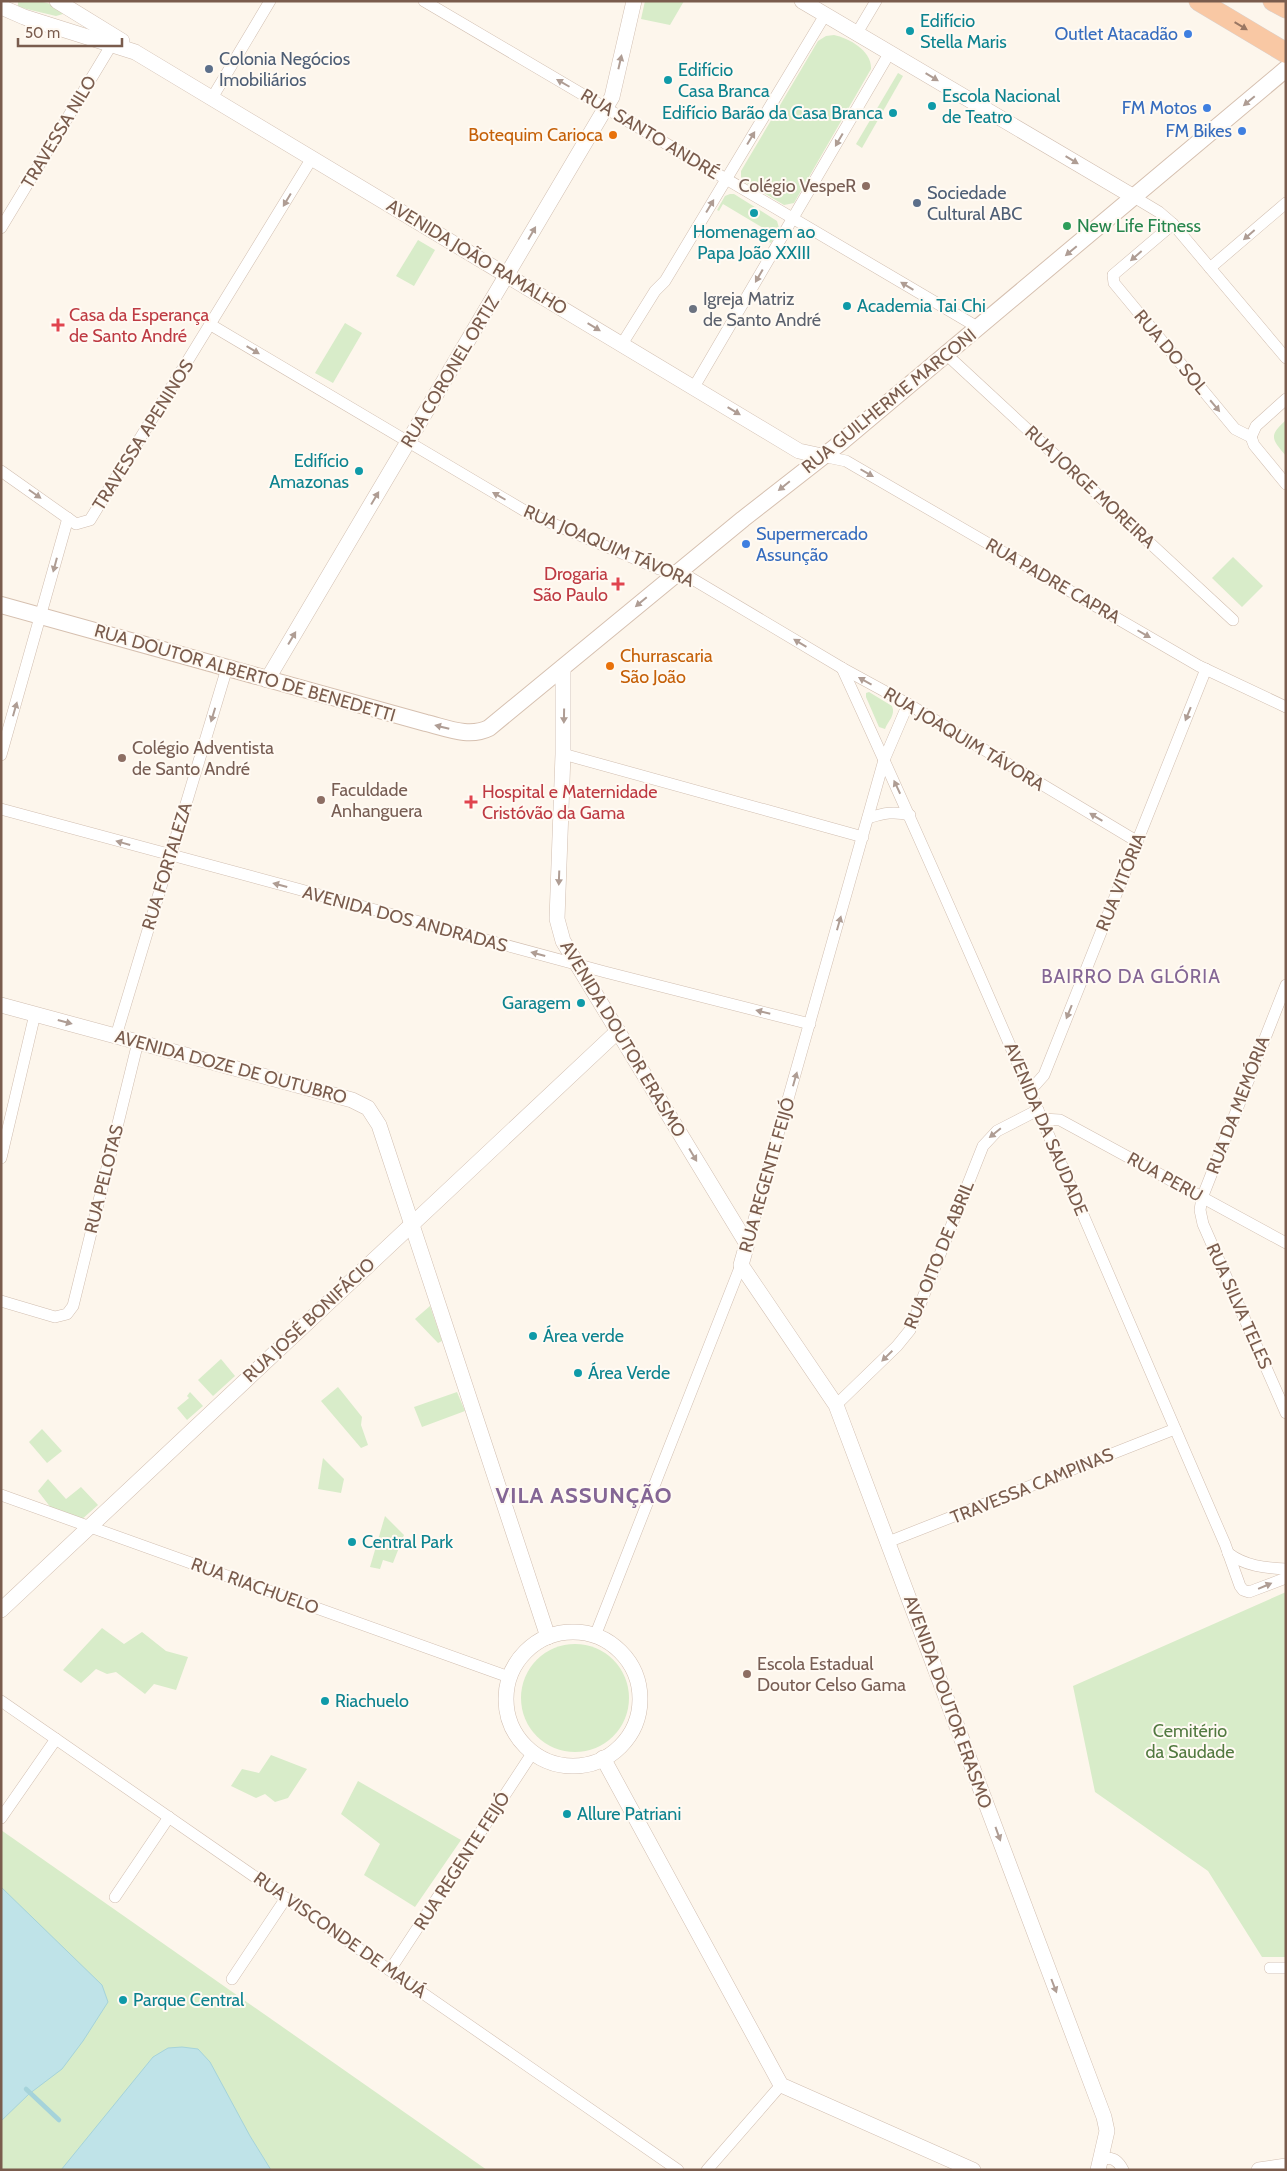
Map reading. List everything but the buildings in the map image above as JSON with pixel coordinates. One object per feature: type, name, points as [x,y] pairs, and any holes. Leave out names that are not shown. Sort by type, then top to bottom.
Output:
[{"type":"highway","points":[[1199,1],[1286,54]]},
{"type":"highway","points":[[1273,1],[1286,8]]},
{"type":"main road","name":"RUA GUILHERME MARCONI","points":[[489,728],[679,571],[839,444],[947,355],[1286,69]]},
{"type":"main road","name":"RUA DOUTOR ALBERTO DE BENEDETTI","points":[[1,605],[268,680],[464,732],[480,732],[489,728]]},
{"type":"street","name":"AVENIDA JOÃO RAMALHO","points":[[57,1],[114,40],[799,451],[822,456]]},
{"type":"street","points":[[212,98],[270,1]]},
{"type":"street","name":"RUA SANTO ANDRÉ","points":[[424,1],[979,328]]},
{"type":"street","name":"RUA CORONEL ORTIZ","points":[[268,680],[605,108],[613,92],[634,1]]},
{"type":"street","points":[[802,1],[1159,212],[1173,224],[1286,358]]},
{"type":"street","points":[[857,33],[876,1]]},
{"type":"street","name":"AVENIDA JOÃO RAMALHO","points":[[4,5],[24,17],[114,40]]},
{"type":"street","points":[[622,344],[655,290],[665,281],[825,14]]},
{"type":"street","name":"TRAVESSA NILO","points":[[1,228],[114,40]]},
{"type":"street","points":[[694,387],[890,52]]},
{"type":"street","name":"TRAVESSA APENINOS","points":[[72,521],[87,522],[93,517],[312,158]]},
{"type":"street","points":[[1210,268],[1286,203]]},
{"type":"street","name":"RUA DO SOL","points":[[1173,224],[1114,275],[1113,280],[1235,429],[1251,436],[1254,445],[1286,484]]},
{"type":"street","name":"RUA JOAQUIM TÁVORA","points":[[211,325],[540,520],[659,569],[679,571],[842,668],[908,704],[1138,842]]},
{"type":"street","name":"RUA JORGE MOREIRA","points":[[947,355],[1233,620]]},
{"type":"street","points":[[1251,436],[1256,426],[1286,399]]},
{"type":"street","name":"RUA PADRE CAPRA","points":[[822,456],[846,462],[1206,669],[1286,707]]},
{"type":"street","points":[[1,470],[72,521],[41,616],[1,756]]},
{"type":"street","name":"AVENIDA DOUTOR ERASMO","points":[[563,667],[563,754],[557,919],[563,941],[747,1244]]},
{"type":"street","name":"RUA FORTALEZA","points":[[116,1036],[227,668]]},
{"type":"street","name":"AVENIDA DA SAUDADE","points":[[842,668],[910,815],[1040,1114],[1228,1553],[1237,1580],[1244,1591],[1256,1590],[1286,1578]]},
{"type":"street","name":"RUA VITÓRIA","points":[[1029,1089],[1044,1075],[1206,669]]},
{"type":"street","name":"RUA REGENTE FEIJÓ","points":[[596,1636],[741,1265],[884,760],[908,704]]},
{"type":"street","points":[[563,754],[863,837]]},
{"type":"street","name":"AVENIDA DOS ANDRADAS","points":[[1,809],[170,856],[810,1024]]},
{"type":"street","points":[[868,818],[882,813],[896,812],[910,815]]},
{"type":"street","name":"RUA DA MEMÓRIA","points":[[1202,1198],[1286,985]]},
{"type":"street","name":"AVENIDA DOZE DE OUTUBRO","points":[[1,1005],[361,1103],[368,1108],[379,1125],[548,1637]]},
{"type":"street","points":[[1,1158],[35,1014]]},
{"type":"street","name":"RUA JOSÉ BONIFÁCIO","points":[[1,1610],[618,1031]]},
{"type":"street","name":"RUA PELOTAS","points":[[1,1301],[55,1317],[67,1314],[73,1306],[138,1042]]},
{"type":"street","name":"RUA PERU","points":[[1040,1114],[1060,1120],[1286,1243]]},
{"type":"street","name":"RUA OITO DE ABRIL","points":[[836,1405],[897,1346],[910,1330],[983,1146],[997,1131],[1040,1114]]},
{"type":"street","name":"RUA SILVA TELES","points":[[1202,1198],[1200,1210],[1203,1224],[1286,1413]]},
{"type":"street","name":"AVENIDA DOUTOR ERASMO","points":[[741,1265],[836,1405],[1104,2117],[1107,2130],[1100,2165]]},
{"type":"street","name":"TRAVESSA CAMPINAS","points":[[888,1542],[1175,1429]]},
{"type":"street","name":"RUA RIACHUELO","points":[[1,1495],[510,1677]]},
{"type":"street","points":[[1228,1553],[1250,1565],[1286,1569]]},
{"type":"street","points":[[1237,1580],[1240,1571],[1250,1565]]},
{"type":"street","points":[[570,1632],[596,1636],[614,1646],[624,1656],[635,1674],[639,1695],[637,1715],[629,1735],[603,1758],[586,1764],[569,1765],[552,1762],[533,1752],[520,1739],[510,1721],[506,1700],[510,1677],[524,1654],[535,1644],[548,1637],[570,1632]]},
{"type":"street","name":"RUA VISCONDE DE MAUÁ","points":[[1,1700],[678,2170]]},
{"type":"street","points":[[1,1818],[56,1739]]},
{"type":"street","name":"RUA REGENTE FEIJÓ","points":[[390,1970],[533,1752]]},
{"type":"street","points":[[603,1758],[781,2085],[973,2170]]},
{"type":"street","points":[[115,1897],[169,1817]]},
{"type":"street","points":[[232,1979],[286,1898]]},
{"type":"street","points":[[1270,1968],[1286,1968]]},
{"type":"street","points":[[707,2170],[781,2085]]},
{"type":"street","name":"AVENIDA DOUTOR ERASMO","points":[[1100,2165],[1113,2159],[1118,2162],[1123,2170]]},
{"type":"street","points":[[1259,2170],[1286,2166]]},
{"type":"green space","points":[[18,1],[37,1],[50,4],[60,9],[63,14],[56,16],[18,7]]},
{"type":"green space","points":[[645,1],[684,1],[670,25],[641,19]]},
{"type":"green space","points":[[834,35],[859,46],[868,57],[871,69],[794,203],[784,205],[745,182],[741,177],[741,171],[818,41],[826,36]]},
{"type":"green space","points":[[898,73],[903,76],[862,148],[856,144]]},
{"type":"green space","points":[[734,194],[777,221],[779,228],[771,243],[769,242],[773,234],[723,204],[719,211],[717,210],[725,196]]},
{"type":"green space","points":[[418,240],[435,250],[414,286],[396,276]]},
{"type":"green space","points":[[345,323],[362,333],[333,383],[315,373]]},
{"type":"green space","points":[[1286,420],[1286,456],[1275,441],[1274,434]]},
{"type":"green space","points":[[1233,557],[1263,586],[1242,607],[1212,578]]},
{"type":"green space","points":[[869,692],[892,706],[892,715],[885,729],[879,727],[866,697],[866,693]]},
{"type":"green space","points":[[430,1306],[442,1341],[438,1343],[415,1319]]},
{"type":"green space","points":[[221,1359],[235,1376],[213,1396],[198,1380]]},
{"type":"green space","points":[[338,1387],[362,1417],[361,1425],[368,1445],[361,1448],[321,1401]]},
{"type":"green space","points":[[190,1392],[203,1406],[187,1420],[177,1408],[189,1398],[187,1396]]},
{"type":"green space","points":[[457,1392],[465,1411],[422,1427],[414,1407]]},
{"type":"green space","points":[[42,1429],[62,1451],[47,1463],[29,1442]]},
{"type":"green space","points":[[323,1458],[344,1479],[341,1493],[318,1489]]},
{"type":"green space","points":[[48,1479],[66,1499],[81,1487],[98,1505],[81,1520],[51,1508],[38,1491]]},
{"type":"green space","points":[[385,1516],[404,1535],[393,1563],[383,1560],[380,1569],[370,1567]]},
{"type":"green space","name":"Cemitério da Saudade","points":[[1286,1592],[1286,1957],[1262,1957],[1208,1871],[1095,1792],[1073,1686]]},
{"type":"green space","points":[[102,1628],[124,1644],[142,1632],[166,1651],[188,1657],[176,1690],[154,1684],[145,1694],[116,1672],[107,1674],[96,1669],[81,1683],[63,1670]]},
{"type":"green space","points":[[575,1644],[596,1648],[613,1660],[625,1677],[629,1698],[625,1719],[613,1736],[596,1748],[575,1752],[554,1748],[537,1736],[525,1719],[521,1698],[525,1677],[537,1660],[554,1648]]},
{"type":"green space","points":[[271,1755],[307,1769],[288,1798],[275,1802],[265,1794],[256,1798],[231,1786],[242,1769],[259,1773]]},
{"type":"green space","points":[[358,1781],[461,1840],[415,1907],[364,1875],[380,1844],[341,1814]]},
{"type":"green space","name":"Parque Central","points":[[1,1830],[487,2170],[1,2170]]},
{"type":"water","points":[[1,1887],[102,1985],[108,2002],[62,2069],[29,2094],[1,2121]]},
{"type":"water","points":[[168,2048],[198,2049],[210,2062],[250,2136],[271,2170],[61,2170],[153,2057]]},
{"type":"waterway","points":[[26,2089],[59,2120]]},
{"type":"place","name":"Edifício Stella Maris","points":[[910,31]]},
{"type":"place","name":"Outlet Atacadão","points":[[1188,34]]},
{"type":"place","name":"Colonia Negócios Imobiliários","points":[[209,69]]},
{"type":"place","name":"Edifício Casa Branca","points":[[668,80]]},
{"type":"place","name":"Escola Nacional de Teatro","points":[[932,106]]},
{"type":"place","name":"FM Motos","points":[[1207,108]]},
{"type":"place","name":"Edifício Barão da Casa Branca","points":[[893,113]]},
{"type":"place","name":"FM Bikes","points":[[1242,131]]},
{"type":"place","name":"Botequim Carioca","points":[[613,135]]},
{"type":"place","name":"Colégio VespeR","points":[[866,186]]},
{"type":"place","name":"Sociedade Cultural ABC","points":[[917,203]]},
{"type":"place","name":"Homenagem ao Papa João XXIII","points":[[754,213]]},
{"type":"place","name":"New Life Fitness","points":[[1067,226]]},
{"type":"place","name":"Academia Tai Chi","points":[[847,306]]},
{"type":"place","name":"Igreja Matriz de Santo André","points":[[693,309]]},
{"type":"place","name":"Casa da Esperança de Santo André","points":[[58,325]]},
{"type":"place","name":"Edifício Amazonas","points":[[359,471]]},
{"type":"place","name":"Supermercado Assunção","points":[[746,544]]},
{"type":"place","name":"Drogaria São Paulo","points":[[618,584]]},
{"type":"place","name":"Churrascaria São João","points":[[610,666]]},
{"type":"place","name":"Colégio Adventista de Santo André","points":[[122,758]]},
{"type":"place","name":"Faculdade Anhanguera","points":[[321,800]]},
{"type":"place","name":"Hospital e Maternidade Cristóvão da Gama","points":[[471,802]]},
{"type":"place","name":"Garagem","points":[[581,1003]]},
{"type":"place","name":"Área verde","points":[[533,1336]]},
{"type":"place","name":"Área Verde","points":[[578,1373]]},
{"type":"place","name":"Central Park","points":[[352,1542]]},
{"type":"place","name":"Escola Estadual Doutor Celso Gama","points":[[747,1674]]},
{"type":"place","name":"Riachuelo","points":[[325,1701]]},
{"type":"place","name":"Allure Patriani","points":[[567,1814]]},
{"type":"place","name":"Parque Central","points":[[123,2000]]},
{"type":"district","name":"BAIRRO DA GLÓRIA","points":[[1131,976]]},
{"type":"district","name":"VILA ASSUNÇÃO","points":[[584,1495]]}]
